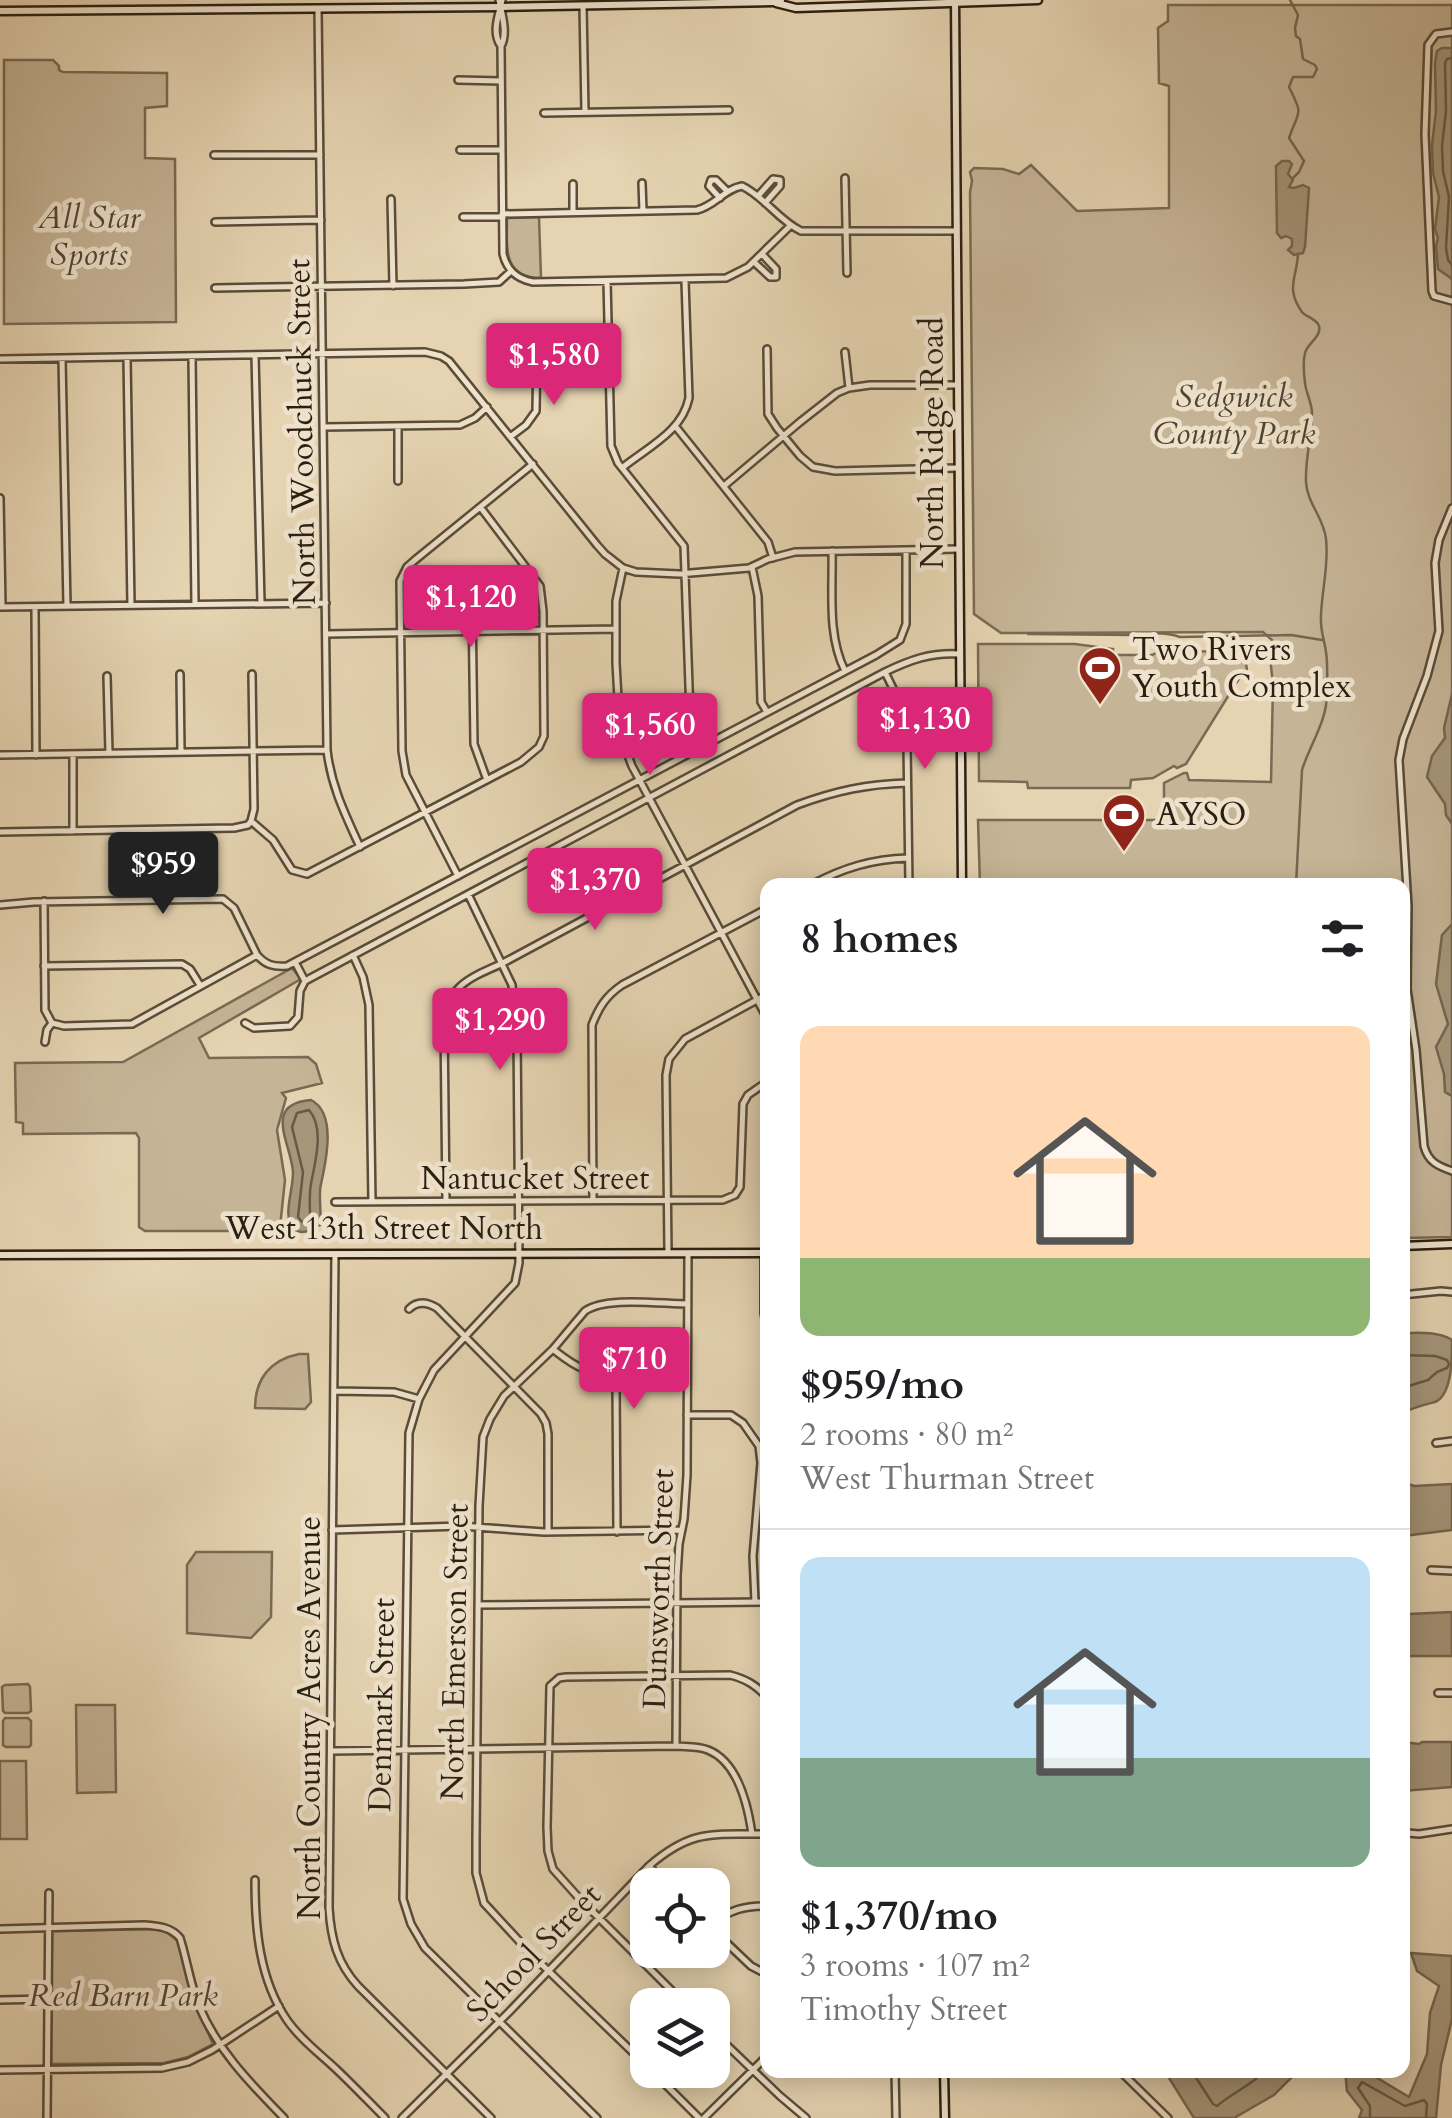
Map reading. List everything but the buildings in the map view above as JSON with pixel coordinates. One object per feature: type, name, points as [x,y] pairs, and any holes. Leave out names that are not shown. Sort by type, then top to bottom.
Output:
[{"type":"main road","points":[[0,11],[318,10],[501,2],[582,6],[777,1],[796,8],[1038,0]]},
{"type":"main road","name":"North Ridge Road","points":[[954,1],[962,878]]},
{"type":"main road","points":[[1410,1246],[1452,1244]]},
{"type":"main road","name":"West 13th Street North","points":[[0,1255],[760,1253]]},
{"type":"main road","points":[[944,2078],[945,2118]]},
{"type":"street","points":[[501,2],[496,41],[500,46],[503,254],[511,271],[534,282],[720,279],[734,276],[754,262],[790,226]]},
{"type":"street","points":[[582,6],[585,112]]},
{"type":"street","name":"North Woodchuck Street","points":[[318,10],[327,750],[338,800],[360,847]]},
{"type":"street","points":[[1452,32],[1436,34],[1428,45],[1425,134],[1432,291],[1440,300],[1452,301]]},
{"type":"street","points":[[458,80],[501,81]]},
{"type":"street","points":[[544,113],[729,110]]},
{"type":"street","points":[[460,150],[502,150]]},
{"type":"street","points":[[214,156],[320,155]]},
{"type":"street","points":[[845,178],[847,273]]},
{"type":"street","points":[[720,198],[709,186],[711,180],[727,192]]},
{"type":"street","points":[[758,196],[773,180],[780,180],[780,186],[766,203]]},
{"type":"street","points":[[642,183],[643,211]]},
{"type":"street","points":[[573,184],[574,212]]},
{"type":"street","points":[[463,217],[697,210],[710,207],[727,192],[742,186],[790,226],[807,232],[956,230]]},
{"type":"street","points":[[391,199],[392,286]]},
{"type":"street","points":[[215,222],[321,220]]},
{"type":"street","points":[[754,262],[770,277],[776,277],[776,269],[762,254]]},
{"type":"street","points":[[215,288],[499,282],[511,271]]},
{"type":"street","points":[[622,468],[676,427],[686,412],[685,280]]},
{"type":"street","points":[[607,281],[612,446],[622,468],[684,546],[690,714],[703,746]]},
{"type":"street","points":[[766,349],[768,414],[813,467],[957,468]]},
{"type":"street","points":[[0,360],[410,352],[441,356],[605,554],[623,568],[686,574],[752,566],[795,552],[959,549]]},
{"type":"street","points":[[510,436],[526,425],[536,411],[538,352]]},
{"type":"street","points":[[845,352],[849,388]]},
{"type":"street","points":[[256,355],[261,604]]},
{"type":"street","points":[[192,356],[195,604]]},
{"type":"street","points":[[128,357],[132,605]]},
{"type":"street","points":[[62,358],[67,606]]},
{"type":"street","points":[[724,486],[849,388],[958,386]]},
{"type":"street","points":[[324,428],[460,426],[487,408]]},
{"type":"street","points":[[398,426],[398,481]]},
{"type":"street","points":[[676,427],[768,542],[773,558]]},
{"type":"street","points":[[458,876],[406,775],[402,751],[400,581],[407,568],[533,464]]},
{"type":"street","points":[[0,498],[1,607],[326,602]]},
{"type":"street","points":[[251,821],[273,840],[292,870],[313,872],[488,780],[532,755],[542,742],[544,631],[540,586],[481,508]]},
{"type":"street","points":[[1406,878],[1399,760],[1438,631],[1435,563],[1452,508]]},
{"type":"street","points":[[0,905],[222,899],[234,908],[257,955],[272,966],[286,966],[900,640],[906,624],[906,550]]},
{"type":"street","points":[[832,551],[834,630],[837,654],[845,671]]},
{"type":"street","points":[[752,566],[758,596],[761,702],[767,712]]},
{"type":"street","points":[[623,568],[616,601],[620,734],[649,798],[760,1005]]},
{"type":"street","points":[[472,605],[474,744],[488,780]]},
{"type":"street","points":[[34,606],[36,754]]},
{"type":"street","points":[[327,634],[616,630]]},
{"type":"street","points":[[245,1022],[254,1028],[290,1026],[298,1017],[305,981],[353,954],[884,672],[922,656],[960,654]]},
{"type":"street","points":[[884,672],[899,702],[907,743],[909,878]]},
{"type":"street","points":[[180,674],[181,752]]},
{"type":"street","points":[[0,832],[234,828],[248,824],[254,809],[252,674]]},
{"type":"street","points":[[108,676],[109,753]]},
{"type":"street","points":[[0,755],[327,750]]},
{"type":"street","points":[[73,754],[74,831]]},
{"type":"street","points":[[446,1201],[444,1023],[446,1007],[457,988],[797,805],[834,792],[908,782]]},
{"type":"street","points":[[824,878],[862,863],[908,858]]},
{"type":"street","points":[[468,894],[512,985],[517,1033],[519,1254]]},
{"type":"street","points":[[44,901],[44,1010],[52,1023],[132,1024],[257,955]]},
{"type":"street","points":[[592,1201],[592,1025],[599,1006],[622,985],[760,912]]},
{"type":"street","points":[[353,954],[369,1005],[372,1202]]},
{"type":"street","points":[[294,962],[305,981]]},
{"type":"street","points":[[44,966],[182,964],[190,969],[200,986]]},
{"type":"street","points":[[668,1253],[668,1059],[684,1039],[760,998]]},
{"type":"street","points":[[1410,1009],[1424,1146],[1434,1163],[1452,1171]]},
{"type":"street","points":[[45,1042],[52,1023]]},
{"type":"street","name":"Nantucket Street","points":[[334,1202],[722,1200],[735,1195],[740,1187],[744,1104],[748,1095],[760,1087]]},
{"type":"street","name":"Dunsworth Street","points":[[676,1746],[676,1604],[687,1475],[688,1253]]},
{"type":"street","name":"North Country Acres Avenue","points":[[335,1254],[332,1940],[347,1974],[491,2118]]},
{"type":"street","name":"Denmark Street","points":[[519,1254],[515,1283],[434,1370],[419,1399],[408,1444],[403,1899],[410,1924],[426,1948],[597,2118]]},
{"type":"street","points":[[1410,1294],[1452,1292]]},
{"type":"street","points":[[409,1309],[414,1304],[432,1305],[541,1414],[546,1423],[548,1532]]},
{"type":"street","name":"North Emerson Street","points":[[630,2050],[492,1914],[480,1894],[476,1873],[476,1749],[483,1436],[496,1408],[514,1386],[554,1349],[590,1306],[688,1304]]},
{"type":"street","points":[[554,1349],[575,1365],[606,1372],[616,1382],[617,1532]]},
{"type":"street","points":[[334,1391],[394,1392],[419,1399]]},
{"type":"street","points":[[687,1415],[731,1414],[743,1423],[759,1446],[760,1454]]},
{"type":"street","points":[[1436,1443],[1452,1441]]},
{"type":"street","points":[[754,1602],[753,1556],[760,1475]]},
{"type":"street","points":[[332,1530],[682,1530]]},
{"type":"street","points":[[1431,1570],[1452,1571]]},
{"type":"street","points":[[478,1605],[760,1602]]},
{"type":"street","points":[[669,1988],[559,1878],[550,1858],[550,1686],[559,1678],[730,1675],[760,1689]]},
{"type":"street","points":[[1438,1693],[1452,1693]]},
{"type":"street","points":[[330,1751],[676,1746],[709,1751],[725,1762],[739,1784],[748,1806],[752,1834]]},
{"type":"street","points":[[1410,1833],[1452,1829]]},
{"type":"street","name":"School Street","points":[[402,2118],[668,1849],[693,1837],[760,1834]]},
{"type":"street","points":[[255,1880],[261,1958],[279,2006],[305,2042],[386,2118]]},
{"type":"street","points":[[46,2118],[49,1893]]},
{"type":"street","points":[[730,1912],[760,1907]]},
{"type":"street","points":[[0,1929],[158,1926],[174,1931],[180,1938],[198,2002],[220,2045],[236,2070],[284,2118]]},
{"type":"street","points":[[730,1945],[760,1971]]},
{"type":"street","points":[[0,2000],[48,1999]]},
{"type":"street","points":[[0,2070],[162,2068],[188,2062],[279,2006]]},
{"type":"street","points":[[730,2048],[760,2076]]},
{"type":"street","points":[[702,2118],[760,2062]]},
{"type":"street","points":[[762,2078],[806,2118]]},
{"type":"street","points":[[895,2078],[896,2118]]},
{"type":"street","points":[[1127,2078],[1168,2118]]},
{"type":"street","name":"North Emerson Street","points":[[670,2088],[702,2118]]},
{"type":"green space","name":"Sedgwick County Park","points":[[1168,5],[1452,5],[1452,1237],[1410,1238],[1410,878],[980,878],[978,820],[1159,820],[1159,813],[1164,813],[1164,783],[1184,773],[1189,780],[1271,782],[1273,684],[1269,649],[1273,641],[1263,632],[1001,633],[974,614],[970,172],[974,168],[1003,169],[1019,174],[1031,165],[1077,211],[1169,208],[1169,86],[1159,83],[1158,28],[1168,21]]},
{"type":"green space","name":"All Star Sports","points":[[4,60],[53,60],[63,72],[167,73],[167,106],[145,108],[145,158],[175,159],[176,322],[4,324]]},
{"type":"green space","points":[[539,217],[541,278],[528,276],[513,266],[507,240],[507,218]]},
{"type":"green space","name":"Two Rivers Youth Complex","points":[[978,644],[1075,644],[1113,649],[1113,655],[1152,655],[1162,650],[1220,652],[1221,646],[1240,647],[1247,670],[1186,764],[1153,778],[1131,780],[1130,788],[1028,788],[1027,782],[979,781]]},
{"type":"green space","points":[[292,968],[301,979],[199,1038],[209,1058],[308,1057],[316,1064],[322,1083],[282,1093],[286,1098],[277,1130],[285,1180],[280,1227],[275,1231],[145,1231],[139,1227],[136,1133],[23,1134],[23,1123],[16,1122],[15,1063],[123,1062]]},
{"type":"green space","points":[[299,1354],[308,1354],[311,1402],[305,1409],[255,1408],[266,1372]]},
{"type":"green space","points":[[196,1552],[272,1552],[271,1617],[251,1638],[187,1633],[187,1565]]},
{"type":"green space","points":[[28,1684],[31,1711],[5,1713],[2,1687]]},
{"type":"green space","points":[[76,1705],[115,1705],[116,1792],[77,1793]]},
{"type":"green space","points":[[5,1718],[31,1721],[29,1747],[3,1745]]},
{"type":"green space","points":[[0,1761],[26,1761],[27,1839],[0,1839]]},
{"type":"green space","name":"Red Barn Park","points":[[163,1929],[179,1942],[192,1997],[213,2044],[188,2057],[164,2063],[51,2064],[52,1931]]},
{"type":"water","points":[[1452,48],[1452,279],[1438,269],[1435,229],[1439,197],[1432,145],[1435,63],[1437,51]]},
{"type":"water","points":[[1282,161],[1292,164],[1288,174],[1293,180],[1289,187],[1309,188],[1305,247],[1303,253],[1294,255],[1288,250],[1292,239],[1281,238],[1277,233],[1276,166]]},
{"type":"water","points":[[1452,694],[1452,824],[1445,804],[1427,777],[1432,756],[1445,738]]},
{"type":"water","points":[[1452,924],[1452,1096],[1445,1092],[1436,1047],[1448,1024],[1436,984],[1442,935]]},
{"type":"water","points":[[311,1100],[324,1115],[327,1151],[320,1189],[320,1225],[299,1232],[291,1229],[289,1222],[293,1172],[283,1117],[296,1103]]},
{"type":"water","points":[[1410,1333],[1447,1337],[1452,1340],[1445,1392],[1435,1402],[1410,1410]]},
{"type":"water","points":[[1452,1484],[1452,1530],[1410,1535],[1410,1485]]},
{"type":"water","points":[[1452,1612],[1452,1656],[1411,1656],[1410,1614]]},
{"type":"water","points":[[1452,1742],[1452,1787],[1410,1790],[1410,1743]]},
{"type":"water","points":[[1411,1953],[1452,1956],[1452,2019],[1441,2065],[1436,2118],[1359,2118],[1362,2110],[1347,2091],[1346,2078],[1377,2078],[1409,2097],[1427,2054],[1430,2013],[1439,1986],[1417,1971]]},
{"type":"water","points":[[1169,2078],[1291,2078],[1274,2095],[1234,2118],[1194,2118]]},
{"type":"waterway","points":[[1290,0],[1298,15],[1295,28],[1303,59],[1317,69],[1313,77],[1293,77],[1289,87],[1298,113],[1289,138],[1304,161],[1292,179]]},
{"type":"waterway","points":[[1296,878],[1302,770],[1327,702],[1327,657],[1321,621],[1326,539],[1306,482],[1312,413],[1304,360],[1319,326],[1302,312],[1294,296],[1298,254]]},
{"type":"waterway","points":[[1028,634],[1291,635],[1322,640]]},
{"type":"place","name":"Two Rivers Youth Complex","points":[[1100,706]]},
{"type":"place","name":"AYSO","points":[[1124,853]]}]
